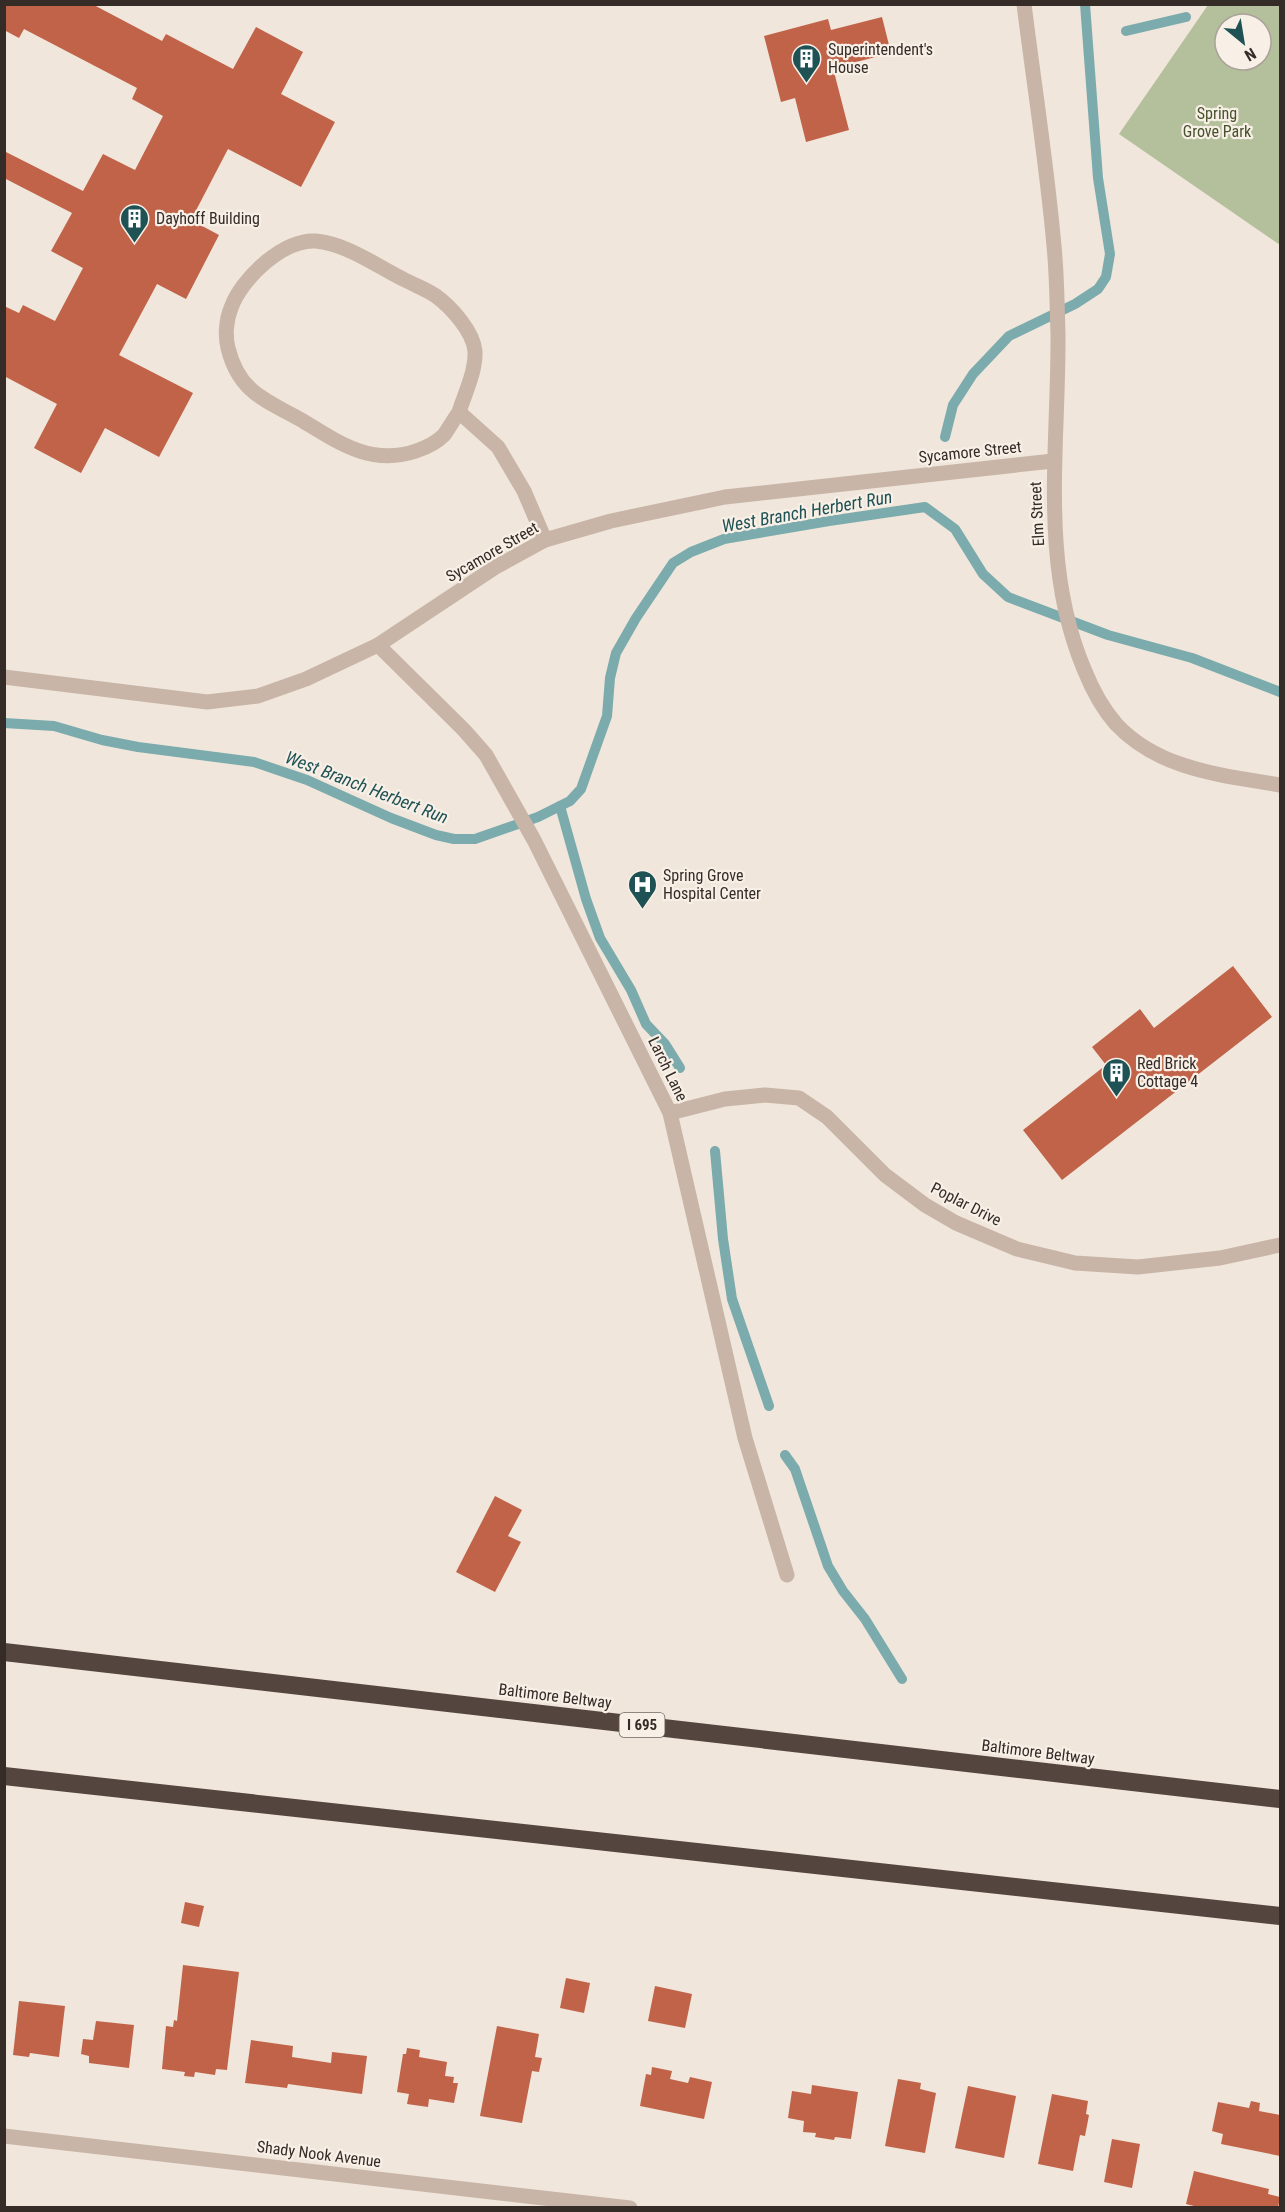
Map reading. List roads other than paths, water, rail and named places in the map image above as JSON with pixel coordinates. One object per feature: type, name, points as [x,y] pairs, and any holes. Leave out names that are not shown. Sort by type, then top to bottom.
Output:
[{"type":"highway","name":"Baltimore Beltway","points":[[4,1652],[1281,1799]]},
{"type":"highway","points":[[4,1776],[1281,1916]]},
{"type":"street","name":"Elm Street","points":[[1024,4],[1054,246],[1058,334],[1053,461],[1055,532],[1062,594],[1074,646],[1094,693],[1116,724],[1145,749],[1177,764],[1209,773],[1281,785]]},
{"type":"street","points":[[315,241],[343,248],[435,296],[454,314],[468,332],[475,350],[471,376],[459,412],[443,436],[405,455],[377,456],[346,447],[257,395],[243,383],[232,365],[226,338],[231,308],[247,281],[270,258],[293,244],[315,241]]},
{"type":"street","points":[[459,412],[498,447],[524,491],[545,540]]},
{"type":"street","name":"Sycamore Street","points":[[4,677],[207,702],[258,696],[306,679],[378,645],[475,581],[545,540],[611,521],[725,497],[1053,461]]},
{"type":"street","name":"Larch Lane","points":[[378,645],[464,730],[486,755],[519,810],[669,1113],[745,1438],[787,1575]]},
{"type":"street","name":"Poplar Drive","points":[[669,1113],[725,1099],[765,1095],[799,1098],[827,1117],[885,1175],[925,1205],[956,1223],[1017,1249],[1075,1263],[1138,1267],[1220,1258],[1281,1245]]},
{"type":"street","name":"Shady Nook Avenue","points":[[4,2136],[630,2208]]},
{"type":"waterway","points":[[945,437],[953,405],[973,374],[1009,336],[1075,304],[1098,289],[1106,277],[1110,254],[1098,178],[1085,4]]},
{"type":"waterway","points":[[1126,31],[1186,17]]},
{"type":"waterway","name":"West Branch Herbert Run","points":[[4,723],[54,726],[102,740],[138,747],[254,762],[307,780],[391,818],[436,835],[454,839],[475,839],[538,817],[570,801],[581,789],[607,716],[610,678],[616,653],[636,618],[673,563],[691,552],[724,539],[925,507],[955,529],[983,574],[1008,597],[1108,635],[1192,658],[1280,692]]},
{"type":"waterway","points":[[560,806],[586,899],[600,938],[631,990],[646,1024],[665,1044],[680,1068]]},
{"type":"waterway","points":[[715,1151],[723,1239],[732,1299],[769,1406]]},
{"type":"waterway","points":[[785,1455],[795,1469],[828,1566],[843,1591],[865,1619],[902,1679]]},
{"type":"place","name":"Superintendent's House","points":[[807,84]]},
{"type":"place","name":"Dayhoff Building","points":[[135,244]]},
{"type":"place","name":"Spring Grove Hospital Center","points":[[642,910]]},
{"type":"place","name":"Red Brick Cottage 4","points":[[1116,1098]]},
{"type":"park label","name":"Spring Grove Park","points":[[1217,122]]}]
